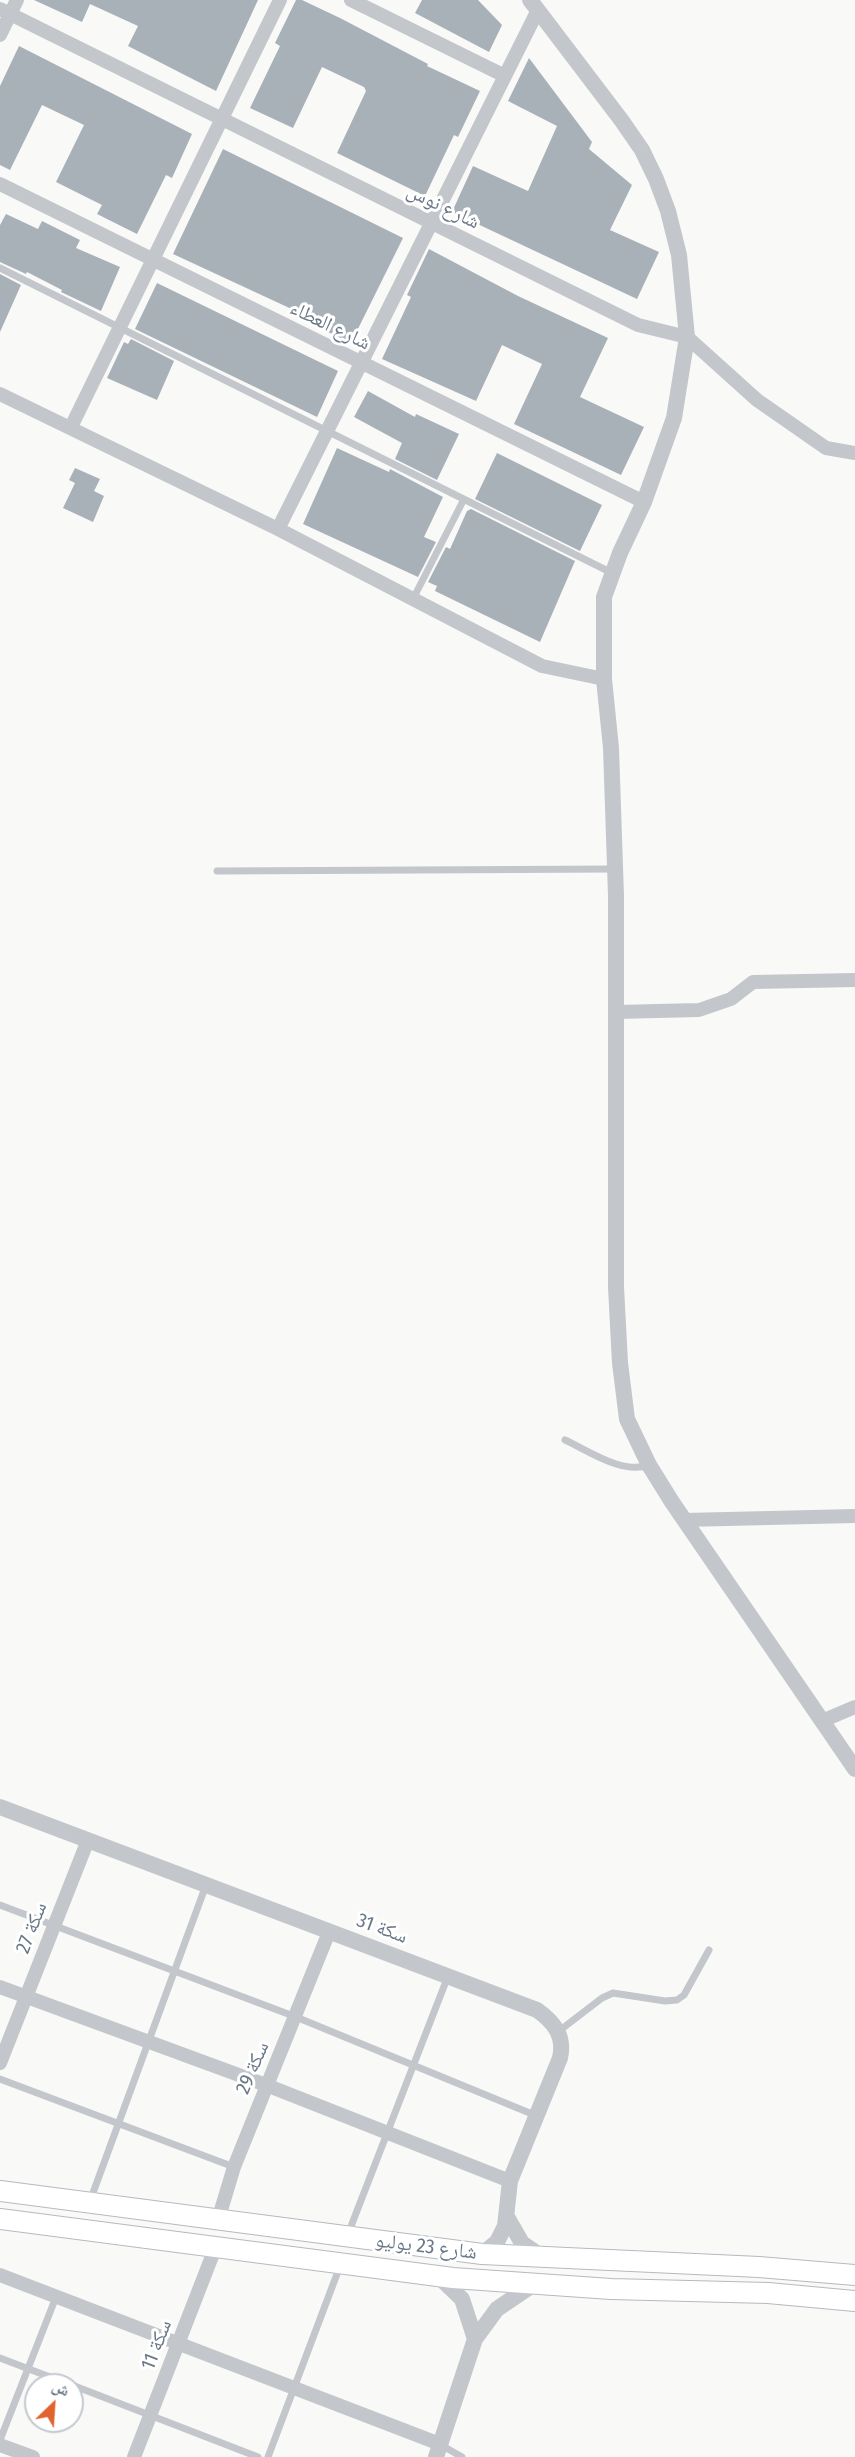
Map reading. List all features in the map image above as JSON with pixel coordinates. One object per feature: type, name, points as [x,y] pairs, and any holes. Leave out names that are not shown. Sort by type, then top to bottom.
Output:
[{"type":"main road","name":"شارع 23 يوليو","points":[[0,2191],[482,2254],[546,2259],[759,2267],[855,2275]]},
{"type":"main road","name":"شارع 23 يوليو","points":[[0,2219],[438,2276],[611,2289],[768,2293],[855,2301]]},
{"type":"street","points":[[0,35],[5,12],[17,0]]},
{"type":"street","points":[[71,427],[280,0]]},
{"type":"street","points":[[351,0],[505,76]]},
{"type":"street","points":[[278,529],[505,76],[534,5]]},
{"type":"street","points":[[534,5],[622,121],[642,150],[656,179],[668,211],[679,255],[687,337],[674,418],[644,502],[612,573],[604,597],[604,680],[611,748],[615,869],[616,1287],[620,1362],[627,1419],[649,1465],[684,1520],[855,1769]]},
{"type":"street","name":"شارع نوس","points":[[5,12],[639,325],[687,337],[757,400],[826,448],[855,453]]},
{"type":"street","name":"شارع العطاء","points":[[0,184],[644,502]]},
{"type":"street","points":[[0,394],[278,529],[542,666],[604,680]]},
{"type":"street","points":[[616,1012],[699,1010],[730,999],[753,982],[855,980]]},
{"type":"street","points":[[684,1520],[855,1516]]},
{"type":"street","points":[[822,1721],[855,1707]]},
{"type":"street","name":"سكة 31","points":[[0,1807],[537,2010],[549,2018],[559,2031]]},
{"type":"street","name":"سكة 27","points":[[0,2063],[88,1840]]},
{"type":"street","name":"سكة 29","points":[[218,2220],[234,2168],[329,1932]]},
{"type":"street","points":[[0,1987],[266,2085],[387,2135],[510,2181]]},
{"type":"street","points":[[482,2254],[497,2242],[507,2217],[510,2181],[560,2058],[563,2047],[559,2031]]},
{"type":"street","points":[[507,2217],[522,2242],[546,2259]]},
{"type":"street","name":"سكة 11","points":[[134,2457],[216,2246]]},
{"type":"street","points":[[0,2275],[294,2388],[438,2451],[475,2339],[497,2309],[534,2284]]},
{"type":"street","points":[[438,2276],[462,2299],[475,2339]]},
{"type":"street","points":[[0,2445],[33,2457]]},
{"type":"lane","points":[[0,268],[612,573]]},
{"type":"lane","points":[[413,599],[464,500]]},
{"type":"lane","points":[[218,871],[615,869]]},
{"type":"lane","points":[[565,1440],[624,1466],[637,1469],[649,1465]]},
{"type":"lane","points":[[88,2204],[172,1970],[206,1885]]},
{"type":"lane","points":[[0,1905],[296,2017],[537,2116]]},
{"type":"lane","points":[[559,2031],[602,1998],[613,1993],[677,2000],[684,1995],[709,1950]]},
{"type":"lane","points":[[346,2238],[448,1976]]},
{"type":"lane","points":[[0,2079],[234,2168]]},
{"type":"lane","points":[[268,2457],[341,2264]]},
{"type":"lane","points":[[0,2440],[56,2297]]},
{"type":"lane","points":[[0,2358],[41,2373]]},
{"type":"lane","points":[[84,2390],[258,2457]]},
{"type":"lane","points":[[438,2451],[462,2457]]},
{"type":"building","points":[[34,0],[258,0],[216,91],[128,46],[138,26],[90,4],[82,22]]},
{"type":"building","points":[[296,0],[302,0],[340,18],[428,64],[427,66],[480,91],[458,137],[454,135],[425,196],[337,153],[366,91],[364,87],[322,67],[293,128],[250,108],[280,46],[275,43]]},
{"type":"building","points":[[422,0],[478,0],[502,25],[489,52],[415,13]]},
{"type":"building","points":[[19,46],[192,134],[172,178],[166,175],[137,234],[97,214],[102,205],[56,182],[84,125],[42,105],[10,170],[0,165],[0,86]]},
{"type":"building","points":[[529,58],[592,142],[589,149],[632,185],[610,230],[659,252],[637,299],[452,212],[473,166],[528,191],[557,126],[508,101]]},
{"type":"building","points":[[223,149],[403,238],[351,343],[309,323],[311,318],[173,254]]},
{"type":"building","points":[[6,214],[38,229],[42,221],[80,240],[76,248],[120,267],[101,311],[61,292],[62,290],[27,272],[26,274],[0,262],[0,225]]},
{"type":"building","points":[[429,249],[518,296],[608,338],[580,397],[644,427],[621,475],[514,424],[542,364],[502,345],[476,401],[382,359],[411,297],[407,295]]},
{"type":"building","points":[[0,274],[21,285],[0,332]]},
{"type":"building","points":[[157,283],[338,371],[317,417],[135,329]]},
{"type":"building","points":[[131,339],[174,361],[157,400],[107,378],[124,342],[128,344]]},
{"type":"building","points":[[368,391],[415,417],[416,414],[459,434],[437,480],[395,459],[402,443],[354,417]]},
{"type":"building","points":[[337,448],[389,472],[390,469],[443,497],[424,537],[436,542],[418,577],[303,524]]},
{"type":"building","points":[[497,453],[602,505],[580,551],[475,499]]},
{"type":"building","points":[[75,468],[100,479],[94,491],[104,496],[93,522],[63,508],[75,483],[69,480]]},
{"type":"building","points":[[471,509],[575,561],[540,642],[435,591],[437,586],[428,582],[446,547],[450,549],[467,511]]}]
